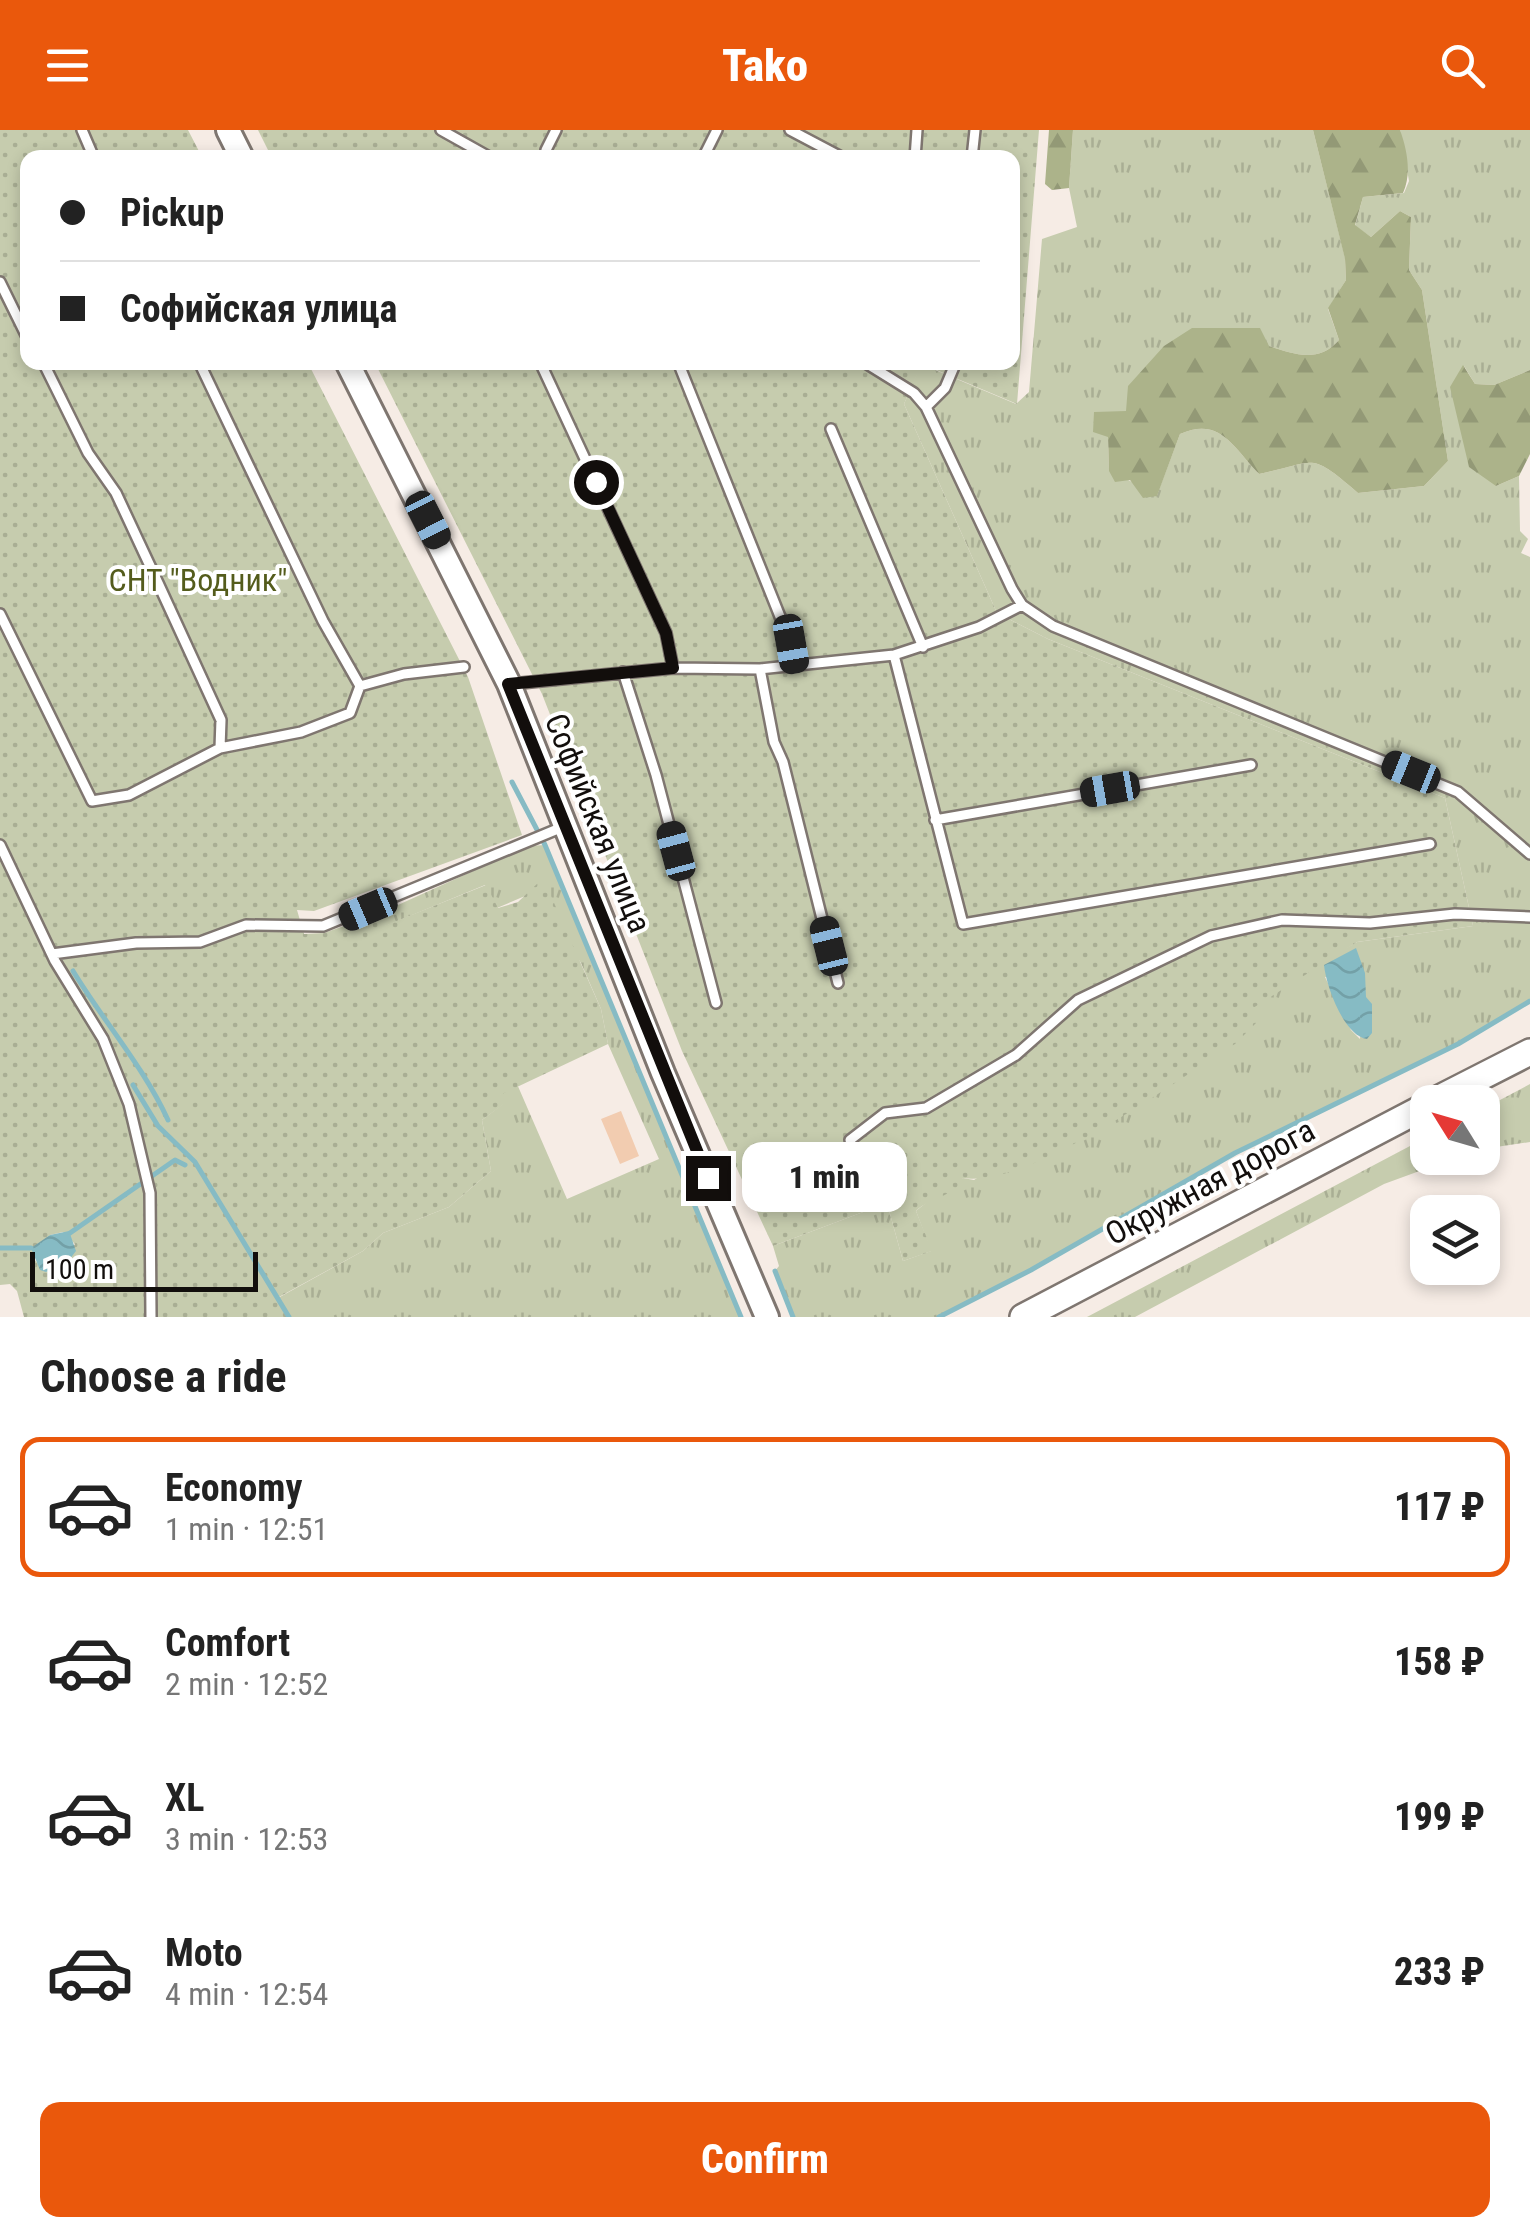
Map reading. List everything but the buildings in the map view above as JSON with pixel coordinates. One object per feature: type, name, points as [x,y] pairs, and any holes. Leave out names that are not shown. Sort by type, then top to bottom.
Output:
[{"type":"main road","name":"Софийская улица","points":[[351,370],[508,684],[663,1074],[768,1317]]},
{"type":"main road","name":"Окружная дорога","points":[[1467,1085],[1530,1052]]},
{"type":"main road","name":"Окружная дорога","points":[[1023,1317],[1410,1114]]},
{"type":"lane","points":[[441,130],[477,150]]},
{"type":"lane","points":[[546,150],[556,130]]},
{"type":"lane","points":[[790,130],[828,150]]},
{"type":"lane","points":[[0,282],[20,322]]},
{"type":"lane","points":[[47,370],[88,453],[116,493],[221,720],[220,748]]},
{"type":"lane","points":[[0,614],[92,801],[129,795],[220,748],[301,732],[350,713],[360,686],[323,621],[202,370]]},
{"type":"lane","points":[[544,370],[666,633],[673,668]]},
{"type":"lane","points":[[681,370],[791,644],[794,665]]},
{"type":"lane","points":[[877,370],[914,392],[926,407],[1022,605],[1052,626],[1458,792],[1530,854]]},
{"type":"lane","points":[[926,407],[945,388],[953,370]]},
{"type":"lane","points":[[831,429],[923,647]]},
{"type":"lane","points":[[508,684],[673,668],[760,669],[894,655],[979,628],[1022,605]]},
{"type":"lane","points":[[894,655],[963,924],[1430,844]]},
{"type":"lane","points":[[360,686],[404,674],[464,668]]},
{"type":"lane","points":[[760,669],[774,742],[784,762],[838,983]]},
{"type":"lane","points":[[623,672],[656,775],[716,1003]]},
{"type":"lane","points":[[935,820],[1251,765]]},
{"type":"lane","points":[[52,954],[136,943],[188,944],[246,925],[323,926],[565,826]]},
{"type":"lane","points":[[0,845],[52,954],[103,1039],[129,1104],[150,1192],[150,1317]]},
{"type":"lane","points":[[850,1140],[885,1113],[926,1108],[1016,1055],[1078,1000],[1211,936],[1282,920],[1370,923],[1455,914],[1530,917]]},
{"type":"green space","name":"СНТ \"Водник\"","points":[[0,130],[188,130],[198,150],[20,150],[20,370],[312,370],[468,677],[522,835],[314,911],[297,910],[304,934],[324,933],[378,914],[384,926],[486,885],[498,908],[518,902],[538,883],[547,887],[601,1009],[608,1044],[500,1095],[504,1104],[482,1120],[491,1171],[449,1207],[383,1233],[363,1251],[279,1297],[289,1317],[24,1317],[17,1291],[10,1284],[0,1285]],"holes":[[[63,1232],[75,1244],[62,1264],[46,1272],[33,1258],[50,1235]]]},
{"type":"green space","points":[[258,130],[1039,130],[1020,367],[1020,150],[268,150]]},
{"type":"green space","points":[[1049,130],[1073,130],[1069,188],[1052,190],[1045,184]]},
{"type":"green space","points":[[1073,130],[1313,130],[1345,258],[1346,280],[1328,309],[1339,340],[1315,354],[1297,354],[1269,346],[1127,411],[1108,437],[1109,470],[1157,495],[1180,434],[1206,429],[1225,437],[1259,474],[1312,463],[1330,470],[1358,493],[1424,486],[1448,461],[1422,290],[1409,270],[1411,217],[1400,211],[1371,237],[1355,226],[1363,197],[1404,193],[1409,181],[1400,130],[1530,130],[1530,370],[1494,385],[1475,384],[1464,366],[1496,486],[1519,476],[1520,531],[1528,539],[1521,553],[1530,557],[1530,1001],[1458,1044],[1235,1153],[1031,1270],[939,1317],[793,1317],[775,1271],[779,1266],[773,1246],[887,1203],[903,1261],[931,1251],[916,1211],[927,1202],[963,1178],[974,1180],[1316,965],[1357,942],[1473,926],[1445,798],[1048,639],[997,613],[904,404],[918,370],[935,370],[1016,404],[1029,392],[1042,239],[1077,227],[1069,188]],"holes":[[[1365,973],[1360,1039],[1351,1030],[1325,977]]]},
{"type":"green space","points":[[1313,130],[1400,130],[1407,162],[1403,193],[1363,197],[1355,225],[1371,237],[1400,211],[1411,217],[1409,270],[1422,290],[1448,461],[1424,486],[1358,493],[1330,470],[1312,463],[1259,474],[1225,437],[1194,429],[1180,434],[1157,496],[1143,498],[1130,480],[1115,482],[1109,471],[1108,437],[1093,432],[1094,412],[1126,411],[1128,386],[1164,346],[1192,328],[1260,328],[1269,346],[1306,355],[1323,352],[1339,340],[1328,308],[1346,280],[1345,259]]},
{"type":"green space","points":[[1463,365],[1475,384],[1494,385],[1530,370],[1530,454],[1519,476],[1496,486],[1469,467],[1450,387]]},
{"type":"green space","points":[[379,370],[919,370],[904,404],[997,613],[1048,639],[1445,798],[1473,926],[1357,942],[1253,1008],[1257,1022],[1235,1044],[1102,1129],[1025,1166],[991,1177],[963,1178],[954,1189],[916,1211],[932,1251],[903,1261],[887,1203],[773,1246],[682,1051],[542,694]]},
{"type":"green space","points":[[936,370],[1020,370],[1017,404]]},
{"type":"green space","points":[[545,845],[741,1317],[289,1317],[278,1298],[363,1251],[383,1233],[449,1207],[491,1171],[482,1120],[503,1104],[499,1095],[517,1084],[567,1199],[659,1159],[608,1044],[601,1009],[581,963],[532,893],[497,908],[485,885],[383,927],[378,914],[528,846]]},
{"type":"green space","points":[[1530,1084],[1530,1142],[1500,1146],[1500,1100]]},
{"type":"green space","points":[[1410,1146],[1410,1174],[1384,1184],[1135,1317],[1087,1317]]},
{"type":"water","points":[[1356,948],[1365,973],[1366,997],[1372,1004],[1372,1033],[1367,1039],[1344,1020],[1332,997],[1324,965]]},
{"type":"water","points":[[69,1231],[76,1251],[66,1264],[46,1272],[40,1270],[31,1248],[50,1235]]},
{"type":"waterway","points":[[512,782],[545,845],[741,1317]]},
{"type":"waterway","points":[[73,971],[147,1081],[168,1120]]},
{"type":"waterway","points":[[939,1317],[1031,1270],[1235,1153],[1458,1044],[1530,1001]]},
{"type":"waterway","points":[[133,1085],[158,1126],[195,1162],[289,1317]]},
{"type":"waterway","points":[[70,1233],[175,1160],[185,1165]]},
{"type":"waterway","points":[[0,1248],[31,1248]]},
{"type":"waterway","points":[[775,1271],[793,1317]]},
{"type":"route","points":[[596,482],[666,633],[673,668],[508,684],[708,1178]]}]
